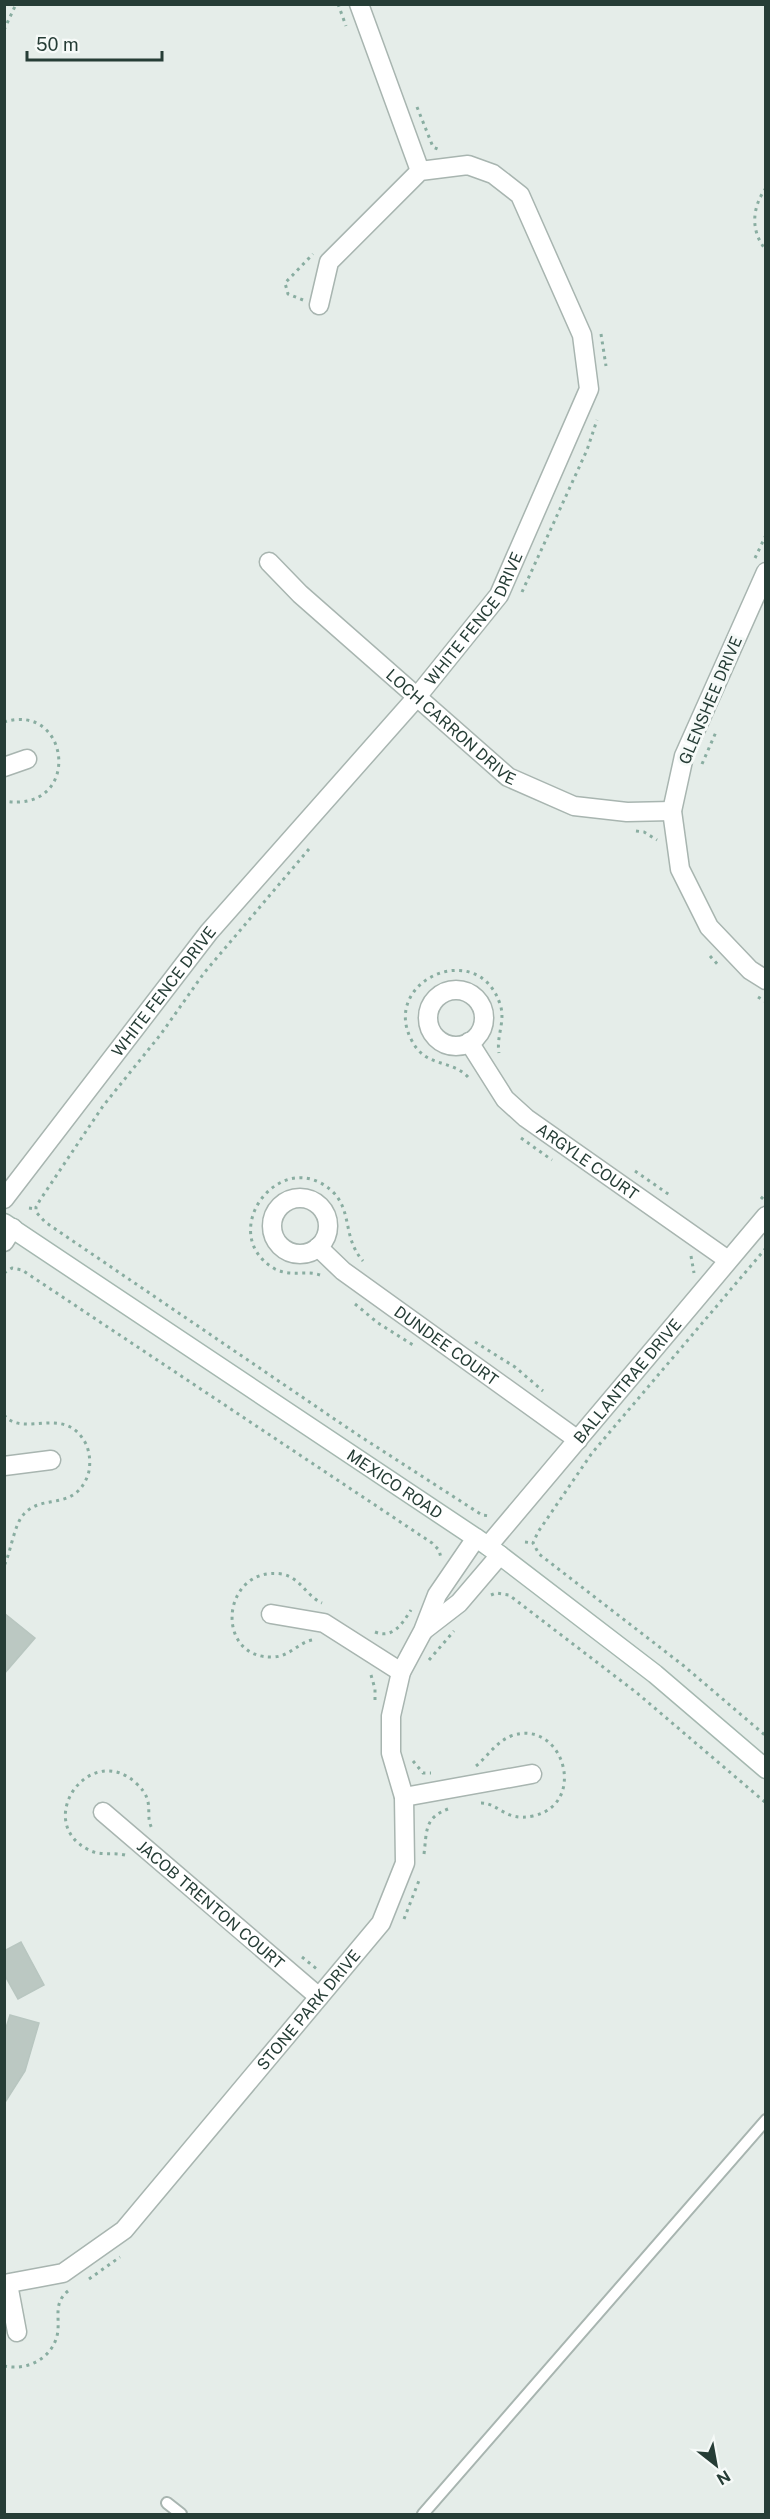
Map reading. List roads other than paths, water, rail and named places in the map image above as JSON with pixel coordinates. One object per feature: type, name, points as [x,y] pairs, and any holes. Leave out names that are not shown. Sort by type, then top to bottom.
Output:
[{"type":"street","points":[[319,305],[329,262],[420,171],[359,4]]},
{"type":"street","name":"WHITE FENCE DRIVE","points":[[4,1199],[209,932],[416,698],[500,595],[589,389],[582,335],[520,195],[493,174],[468,165],[420,171]]},
{"type":"street","name":"LOCH CARRON DRIVE","points":[[269,562],[300,594],[508,777],[574,806],[627,812],[672,811]]},
{"type":"street","name":"GLENSHEE DRIVE","points":[[758,569],[684,756],[672,811],[680,869],[709,927],[750,970],[765,980]]},
{"type":"street","points":[[4,767],[27,759]]},
{"type":"street","name":"ARGYLE COURT","points":[[469,1041],[505,1099],[526,1118],[728,1260]]},
{"type":"street","name":"BALLANTRAE DRIVE","points":[[488,1547],[728,1260],[763,1208]]},
{"type":"street","name":"MEXICO ROAD","points":[[7,1231],[488,1547],[655,1674],[765,1769]]},
{"type":"street","name":"DUNDEE COURT","points":[[318,1247],[343,1271],[578,1440]]},
{"type":"street","points":[[4,1466],[51,1460]]},
{"type":"street","name":"STONE PARK DRIVE","points":[[423,1631],[459,1603],[488,1547]]},
{"type":"street","name":"STONE PARK DRIVE","points":[[17,2332],[6,2284],[63,2273],[124,2230],[312,1992],[381,1923],[405,1863],[404,1797],[391,1753],[391,1716],[401,1672],[423,1631],[436,1594],[488,1547]]},
{"type":"street","points":[[271,1614],[324,1623],[401,1672]]},
{"type":"street","points":[[404,1797],[532,1774]]},
{"type":"street","name":"JACOB TRENTON COURT","points":[[103,1812],[312,1992]]},
{"type":"lane","points":[[423,2514],[765,2120]]},
{"type":"lane","points":[[167,2503],[181,2514]]}]
